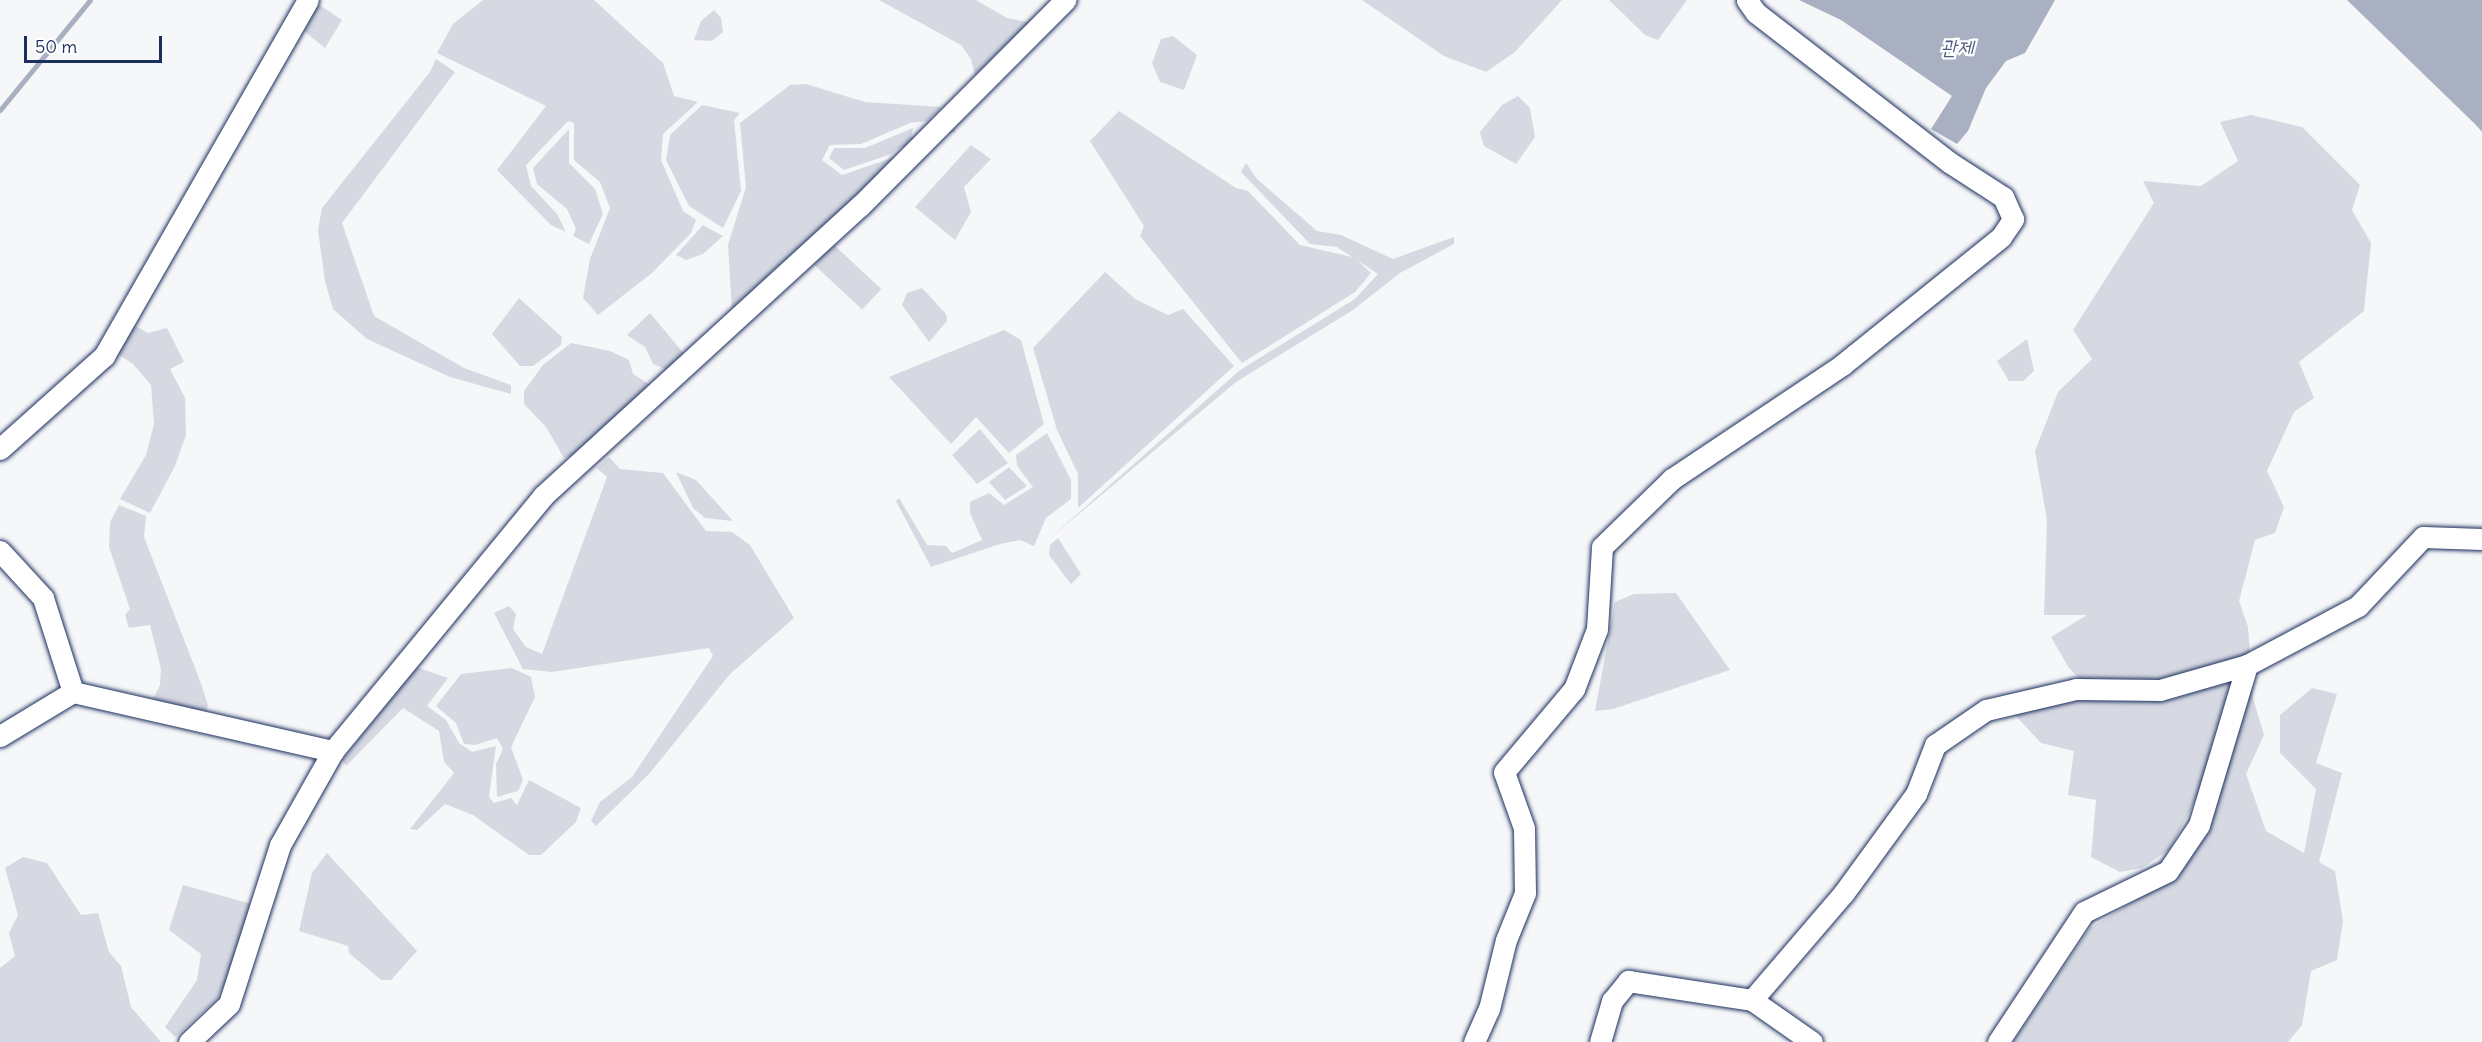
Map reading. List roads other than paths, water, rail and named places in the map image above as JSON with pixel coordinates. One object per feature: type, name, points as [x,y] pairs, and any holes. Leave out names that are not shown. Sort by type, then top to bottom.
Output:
[{"type":"street","points":[[0,449],[104,356],[308,0]]},
{"type":"street","points":[[189,1042],[229,1004],[280,845],[333,750],[543,496],[860,206],[1065,0]]},
{"type":"street","points":[[1474,1042],[1489,1009],[1506,939],[1526,893],[1524,828],[1504,772],[1574,689],[1597,630],[1602,547],[1672,479],[1842,365],[2001,237],[2013,219],[2003,197],[1949,162],[1756,13],[1747,0]]},
{"type":"street","points":[[1752,1000],[1843,894],[1916,794],[1935,745],[1986,710],[2076,689],[2160,690],[2247,665],[2358,606],[2423,537],[2482,538]]},
{"type":"street","points":[[0,551],[43,598],[73,692]]},
{"type":"street","points":[[1998,1042],[2084,912],[2168,871],[2199,825],[2247,665]]},
{"type":"street","points":[[0,736],[73,692],[333,750]]},
{"type":"street","points":[[1600,1042],[1612,1001],[1628,981],[1752,1000],[1812,1042]]},
{"type":"water","name":"관제","points":[[1799,0],[2055,0],[2025,53],[2006,61],[1986,88],[1968,131],[1957,144],[1931,129],[1952,96],[1841,20]]},
{"type":"water","points":[[2347,0],[2482,0],[2482,132],[2476,125]]},
{"type":"waterway","points":[[0,110],[90,0]]}]
